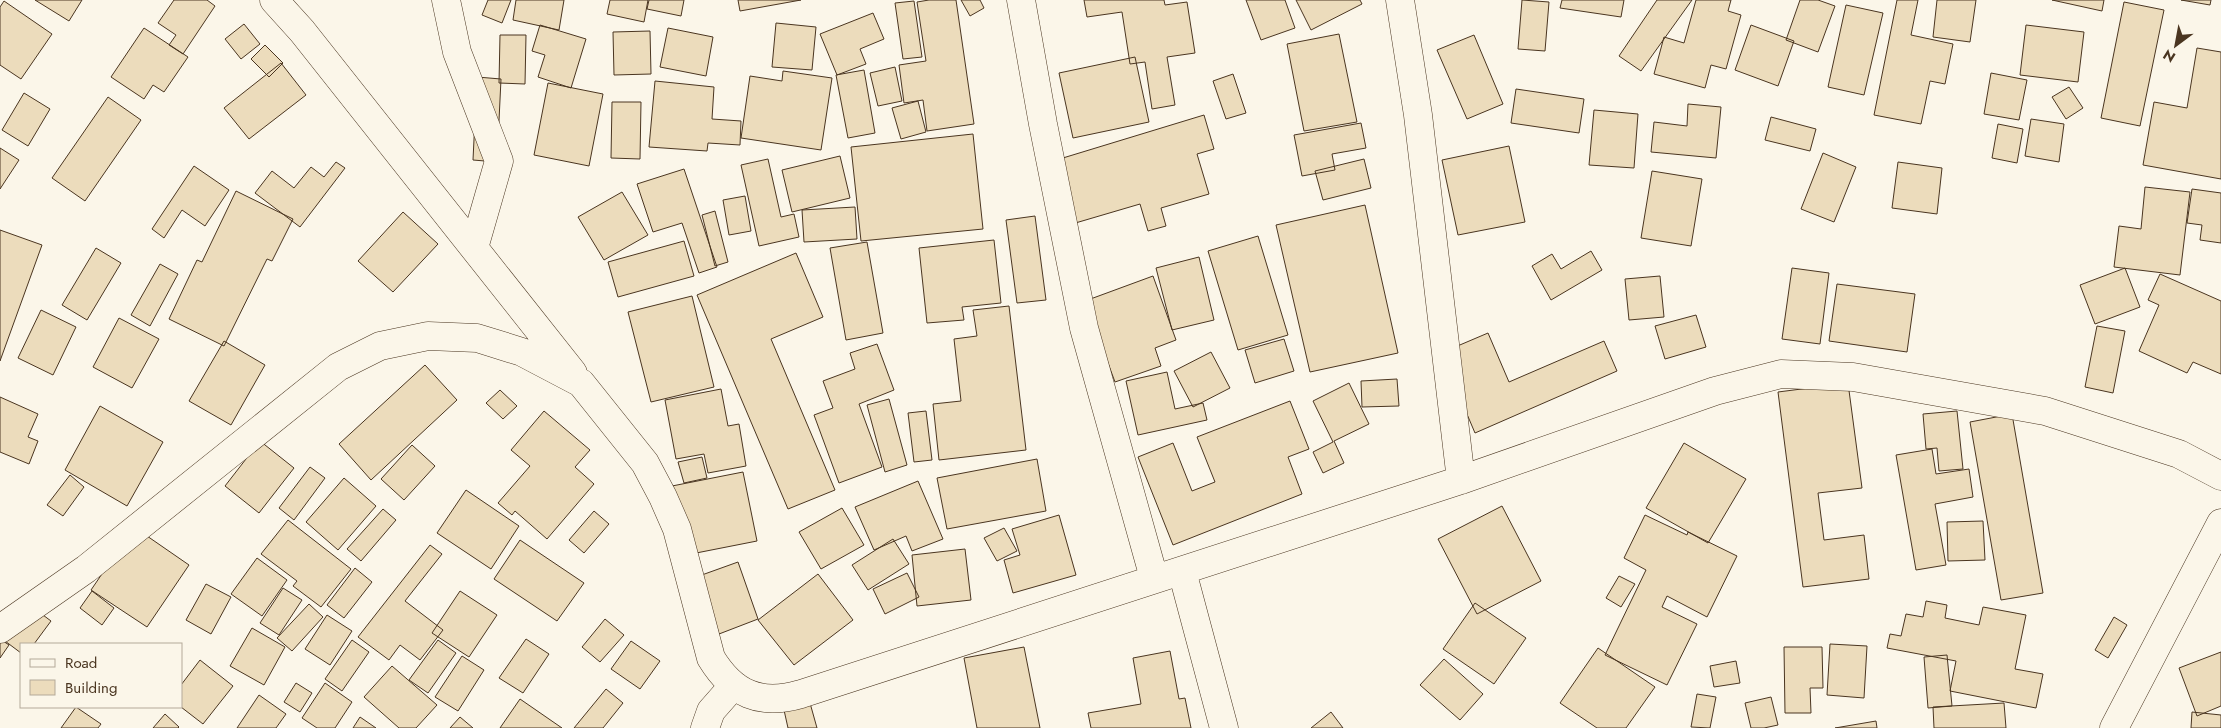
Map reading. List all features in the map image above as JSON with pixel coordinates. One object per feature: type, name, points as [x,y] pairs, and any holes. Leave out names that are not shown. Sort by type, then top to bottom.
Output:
[{"type":"street","points":[[274,0],[302,31],[645,463],[663,496],[677,529],[710,658],[720,673],[733,686],[748,694],[765,699],[784,699],[1461,480],[1715,391],[1781,374],[1853,377],[2045,411],[2179,454],[2221,476]]},
{"type":"street","points":[[446,0],[457,52],[499,160],[474,248]]},
{"type":"street","points":[[1021,0],[1043,124],[1084,328],[1154,578]]},
{"type":"street","points":[[1400,0],[1418,115],[1461,480]]},
{"type":"street","points":[[0,629],[86,569],[338,367],[380,346],[428,336],[477,338],[522,352],[581,383]]},
{"type":"street","points":[[2114,728],[2221,522]]},
{"type":"street","points":[[1182,571],[1224,728]]},
{"type":"street","points":[[705,728],[711,711],[733,686]]},
{"type":"building","points":[[35,0],[82,0],[69,21]]},
{"type":"building","points":[[174,0],[207,0],[215,6],[183,54],[169,45],[176,35],[158,23]]},
{"type":"building","points":[[488,0],[511,0],[502,23],[482,15]]},
{"type":"building","points":[[516,0],[564,0],[559,30],[513,20]]},
{"type":"building","points":[[610,0],[648,0],[644,22],[607,14]]},
{"type":"building","points":[[649,0],[684,0],[681,16],[647,9]]},
{"type":"building","points":[[738,0],[801,0],[740,11]]},
{"type":"building","points":[[956,0],[974,124],[927,131],[923,100],[904,103],[899,65],[926,61],[917,2]]},
{"type":"building","points":[[961,0],[980,0],[984,8],[970,16]]},
{"type":"building","points":[[1084,0],[1164,0],[1165,5],[1187,2],[1195,53],[1167,57],[1175,105],[1152,109],[1145,62],[1130,64],[1122,12],[1087,17]]},
{"type":"building","points":[[1246,0],[1285,0],[1295,28],[1261,40]]},
{"type":"building","points":[[1296,0],[1360,0],[1362,4],[1311,30]]},
{"type":"building","points":[[1522,0],[1549,2],[1545,51],[1518,49]]},
{"type":"building","points":[[1562,0],[1624,0],[1621,17],[1560,8]]},
{"type":"building","points":[[1657,0],[1692,0],[1641,71],[1619,56]]},
{"type":"building","points":[[1696,0],[1731,0],[1728,11],[1741,15],[1726,69],[1711,65],[1705,88],[1654,74],[1664,37],[1684,43]]},
{"type":"building","points":[[1800,0],[1818,0],[1835,6],[1818,52],[1786,40]]},
{"type":"building","points":[[1897,0],[1918,0],[1911,35],[1953,44],[1945,84],[1930,81],[1921,124],[1874,115]]},
{"type":"building","points":[[1937,0],[1976,0],[1970,42],[1933,37]]},
{"type":"building","points":[[2052,0],[2104,0],[2102,11]]},
{"type":"building","points":[[2181,0],[2211,0],[2210,5]]},
{"type":"building","points":[[4,1],[52,34],[21,79],[0,65],[0,7]]},
{"type":"building","points":[[914,1],[922,57],[903,59],[895,3]]},
{"type":"building","points":[[2124,2],[2164,10],[2140,126],[2101,118]]},
{"type":"building","points":[[1846,5],[1883,13],[1864,95],[1828,87]]},
{"type":"building","points":[[873,13],[884,39],[860,49],[866,64],[837,75],[820,34]]},
{"type":"building","points":[[776,23],[816,27],[812,70],[772,67]]},
{"type":"building","points":[[244,24],[260,44],[241,59],[225,39]]},
{"type":"building","points":[[540,25],[586,39],[571,88],[538,77],[545,55],[532,51]]},
{"type":"building","points":[[1751,25],[1794,41],[1778,86],[1735,70]]},
{"type":"building","points":[[2026,25],[2084,32],[2078,82],[2020,75]]},
{"type":"building","points":[[144,28],[188,57],[164,92],[153,85],[144,99],[111,77]]},
{"type":"building","points":[[668,28],[713,37],[706,76],[660,67]]},
{"type":"building","points":[[650,31],[651,74],[614,75],[613,32]]},
{"type":"building","points":[[1339,34],[1357,122],[1304,131],[1287,44]]},
{"type":"building","points":[[500,35],[526,35],[525,84],[499,83]]},
{"type":"building","points":[[1474,35],[1503,104],[1467,119],[1437,50]]},
{"type":"building","points":[[265,45],[283,63],[269,77],[251,59]]},
{"type":"building","points":[[2197,48],[2221,52],[2221,179],[2143,165],[2154,102],[2187,108]]},
{"type":"building","points":[[1135,57],[1149,122],[1073,138],[1059,73]]},
{"type":"building","points":[[281,63],[306,95],[249,139],[224,108]]},
{"type":"building","points":[[895,67],[902,101],[878,106],[870,73]]},
{"type":"building","points":[[864,70],[875,133],[848,138],[836,75]]},
{"type":"building","points":[[783,71],[832,78],[821,150],[741,138],[750,76],[782,81]]},
{"type":"building","points":[[1991,73],[2027,80],[2019,120],[1984,114]]},
{"type":"building","points":[[1233,74],[1246,113],[1226,119],[1213,81]]},
{"type":"building","points":[[477,77],[501,79],[497,162],[473,160]]},
{"type":"building","points":[[655,81],[714,87],[712,119],[741,121],[740,145],[708,143],[707,151],[649,147]]},
{"type":"building","points":[[548,83],[603,94],[589,166],[534,155]]},
{"type":"building","points":[[2069,87],[2083,108],[2066,119],[2052,97]]},
{"type":"building","points":[[1516,89],[1584,99],[1579,133],[1511,123]]},
{"type":"building","points":[[24,93],[50,109],[28,146],[2,130]]},
{"type":"building","points":[[108,97],[141,120],[85,201],[52,178]]},
{"type":"building","points":[[918,101],[926,132],[901,139],[892,108]]},
{"type":"building","points":[[612,102],[641,102],[640,159],[611,158]]},
{"type":"building","points":[[1688,104],[1721,107],[1716,158],[1651,152],[1654,122],[1687,126]]},
{"type":"building","points":[[1594,110],[1638,114],[1634,168],[1589,165]]},
{"type":"building","points":[[1204,115],[1214,149],[1197,154],[1209,194],[1161,208],[1166,226],[1148,231],[1140,204],[1072,224],[1053,161]]},
{"type":"building","points":[[1771,117],[1816,129],[1810,151],[1765,140]]},
{"type":"building","points":[[2031,119],[2064,124],[2059,162],[2025,156]]},
{"type":"building","points":[[1361,123],[1366,148],[1332,154],[1335,170],[1302,176],[1294,135]]},
{"type":"building","points":[[1998,124],[2023,129],[2017,163],[1992,158]]},
{"type":"building","points":[[973,134],[983,229],[861,241],[851,147]]},
{"type":"building","points":[[1509,146],[1525,222],[1458,235],[1442,160]]},
{"type":"building","points":[[0,148],[19,160],[0,189]]},
{"type":"building","points":[[1823,153],[1856,167],[1834,222],[1801,209]]},
{"type":"building","points":[[840,156],[850,198],[792,212],[782,170]]},
{"type":"building","points":[[768,159],[781,217],[794,214],[799,237],[759,246],[741,165]]},
{"type":"building","points":[[1364,159],[1371,188],[1323,200],[1315,171]]},
{"type":"building","points":[[336,162],[345,168],[300,227],[255,193],[272,171],[294,188],[311,167],[324,177]]},
{"type":"building","points":[[1898,162],[1942,168],[1937,214],[1892,208]]},
{"type":"building","points":[[194,166],[229,190],[205,226],[182,210],[164,238],[152,229]]},
{"type":"building","points":[[684,169],[717,267],[699,273],[682,223],[653,232],[637,184]]},
{"type":"building","points":[[1652,171],[1702,179],[1691,246],[1641,238]]},
{"type":"building","points":[[2145,187],[2190,192],[2180,275],[2114,267],[2119,226],[2141,229]]},
{"type":"building","points":[[2192,189],[2221,193],[2221,243],[2200,240],[2202,225],[2187,223]]},
{"type":"building","points":[[236,191],[293,219],[272,261],[267,259],[224,346],[169,319],[197,260],[202,262]]},
{"type":"building","points":[[622,192],[648,235],[604,260],[578,217]]},
{"type":"building","points":[[745,196],[751,231],[729,235],[723,200]]},
{"type":"building","points":[[1365,205],[1398,353],[1310,372],[1276,225]]},
{"type":"building","points":[[855,207],[857,239],[804,242],[802,210]]},
{"type":"building","points":[[715,211],[728,262],[715,266],[702,215]]},
{"type":"building","points":[[403,212],[438,244],[393,292],[358,261]]},
{"type":"building","points":[[1035,216],[1046,300],[1017,303],[1006,220]]},
{"type":"building","points":[[0,230],[42,245],[0,361]]},
{"type":"building","points":[[1258,236],[1288,335],[1238,350],[1208,251]]},
{"type":"building","points":[[994,240],[1001,303],[962,307],[964,320],[927,323],[919,248]]},
{"type":"building","points":[[684,241],[694,276],[618,297],[608,262]]},
{"type":"building","points":[[867,242],[883,333],[846,340],[830,248]]},
{"type":"building","points":[[96,248],[121,263],[87,320],[62,305]]},
{"type":"building","points":[[1591,251],[1602,270],[1551,300],[1532,266],[1552,254],[1561,269]]},
{"type":"building","points":[[796,253],[823,317],[771,339],[835,490],[788,509],[697,295]]},
{"type":"building","points":[[1199,257],[1214,320],[1172,330],[1156,268]]},
{"type":"building","points":[[160,264],[178,274],[150,326],[131,315]]},
{"type":"building","points":[[1792,268],[1829,273],[1820,344],[1782,339]]},
{"type":"building","points":[[2125,268],[2140,307],[2095,324],[2080,285]]},
{"type":"building","points":[[2160,274],[2221,301],[2221,374],[2193,362],[2187,373],[2139,351],[2159,305],[2148,300]]},
{"type":"building","points":[[1153,276],[1176,340],[1155,348],[1161,366],[1115,382],[1085,301]]},
{"type":"building","points":[[1660,276],[1664,317],[1629,320],[1625,279]]},
{"type":"building","points":[[1837,284],[1915,294],[1907,352],[1829,341]]},
{"type":"building","points":[[692,296],[714,387],[651,402],[628,312]]},
{"type":"building","points":[[1009,306],[1026,450],[939,460],[933,404],[961,401],[954,339],[977,336],[973,310]]},
{"type":"building","points":[[41,310],[76,327],[53,375],[18,358]]},
{"type":"building","points":[[1696,315],[1706,347],[1665,359],[1655,326]]},
{"type":"building","points":[[119,318],[159,339],[132,388],[93,367]]},
{"type":"building","points":[[2097,326],[2125,331],[2113,393],[2085,387]]},
{"type":"building","points":[[1488,333],[1509,382],[1604,341],[1617,371],[1475,433],[1441,353]]},
{"type":"building","points":[[1284,339],[1294,371],[1255,383],[1245,350]]},
{"type":"building","points":[[224,341],[265,365],[231,425],[189,401]]},
{"type":"building","points":[[877,344],[894,390],[859,404],[882,467],[839,483],[814,415],[833,408],[823,381],[855,369],[850,353]]},
{"type":"building","points":[[1211,352],[1230,388],[1193,407],[1174,371]]},
{"type":"building","points":[[425,365],[457,400],[371,480],[339,444]]},
{"type":"building","points":[[1167,372],[1175,409],[1203,403],[1207,420],[1138,435],[1126,381]]},
{"type":"building","points":[[1397,379],[1399,406],[1362,407],[1361,381]]},
{"type":"building","points":[[1349,383],[1369,424],[1334,441],[1344,463],[1323,473],[1313,452],[1333,442],[1313,401]]},
{"type":"building","points":[[1848,383],[1862,488],[1818,493],[1824,540],[1864,535],[1869,579],[1803,587],[1778,392]]},
{"type":"building","points":[[721,389],[728,426],[739,424],[746,466],[708,473],[704,454],[676,459],[665,400]]},
{"type":"building","points":[[500,390],[517,406],[503,419],[486,403]]},
{"type":"building","points":[[0,397],[38,414],[28,437],[38,441],[29,464],[0,452]]},
{"type":"building","points":[[889,399],[907,465],[885,472],[867,405]]},
{"type":"building","points":[[1290,401],[1309,449],[1288,457],[1302,494],[1173,545],[1138,457],[1173,443],[1192,491],[1215,482],[1197,437]]},
{"type":"building","points":[[100,406],[163,442],[127,506],[65,470]]},
{"type":"building","points":[[544,411],[590,450],[575,467],[594,484],[547,539],[515,511],[512,515],[498,503],[530,466],[511,450]]},
{"type":"building","points":[[926,411],[932,460],[914,462],[908,413]]},
{"type":"building","points":[[1957,411],[1963,469],[1939,471],[1937,448],[1926,449],[1923,414]]},
{"type":"building","points":[[2012,414],[2043,593],[2001,600],[1970,422]]},
{"type":"building","points":[[260,441],[294,468],[259,513],[225,486]]},
{"type":"building","points":[[1684,443],[1746,479],[1708,543],[1646,508]]},
{"type":"building","points":[[412,445],[435,466],[404,500],[381,479]]},
{"type":"building","points":[[1932,449],[1936,474],[1969,469],[1973,497],[1935,504],[1946,565],[1916,570],[1896,455]]},
{"type":"building","points":[[702,457],[707,478],[684,483],[678,462]]},
{"type":"building","points":[[1037,459],[1046,511],[947,529],[937,478]]},
{"type":"building","points":[[310,467],[325,478],[294,520],[279,508]]},
{"type":"building","points":[[743,472],[757,541],[686,555],[672,486]]},
{"type":"building","points":[[70,475],[84,487],[63,516],[47,505]]},
{"type":"building","points":[[344,478],[376,506],[338,550],[306,522]]},
{"type":"building","points":[[918,481],[943,539],[912,551],[906,536],[874,550],[855,507]]},
{"type":"building","points":[[466,490],[519,526],[491,569],[437,533]]},
{"type":"building","points":[[1502,506],[1541,581],[1477,614],[1438,539]]},
{"type":"building","points":[[842,508],[864,545],[821,569],[799,532]]},
{"type":"building","points":[[383,509],[396,520],[361,561],[347,549]]},
{"type":"building","points":[[594,511],[609,524],[584,553],[569,540]]},
{"type":"building","points":[[1059,515],[1076,575],[1013,593],[1004,560],[1020,555],[1012,529]]},
{"type":"building","points":[[1645,515],[1687,535],[1688,532],[1737,556],[1707,617],[1667,596],[1662,607],[1697,624],[1667,685],[1605,655],[1646,570],[1624,558]]},
{"type":"building","points":[[288,520],[351,569],[321,607],[293,586],[297,581],[261,554]]},
{"type":"building","points":[[1983,521],[1985,560],[1948,561],[1947,522]]},
{"type":"building","points":[[134,527],[189,565],[147,627],[91,590]]},
{"type":"building","points":[[1004,528],[1017,551],[997,561],[984,538]]},
{"type":"building","points":[[893,539],[909,564],[868,590],[852,565]]},
{"type":"building","points":[[520,540],[584,583],[557,621],[494,579]]},
{"type":"building","points":[[430,545],[442,554],[405,601],[443,630],[420,660],[400,645],[389,660],[358,637]]},
{"type":"building","points":[[965,549],[971,600],[917,606],[912,555]]},
{"type":"building","points":[[257,558],[287,580],[262,616],[231,594]]},
{"type":"building","points":[[738,562],[758,619],[719,634],[699,576]]},
{"type":"building","points":[[355,568],[372,582],[344,618],[327,605]]},
{"type":"building","points":[[907,573],[919,597],[885,614],[873,589]]},
{"type":"building","points":[[818,574],[853,620],[794,665],[758,620]]},
{"type":"building","points":[[1619,576],[1635,584],[1621,607],[1606,598]]},
{"type":"building","points":[[206,584],[231,597],[211,634],[186,620]]},
{"type":"building","points":[[283,588],[302,600],[279,635],[260,623]]},
{"type":"building","points":[[92,591],[114,608],[102,625],[80,608]]},
{"type":"building","points":[[460,591],[497,615],[469,657],[432,633]]},
{"type":"building","points":[[1926,601],[1947,605],[1945,618],[1979,625],[1983,607],[2026,615],[2015,669],[2043,674],[2036,708],[1950,691],[1956,661],[1887,648],[1890,634],[1901,636],[1906,614],[1923,617]]},
{"type":"building","points":[[27,603],[51,621],[35,643],[20,643],[20,652],[1,638]]},
{"type":"building","points":[[1475,603],[1526,638],[1494,684],[1443,649]]},
{"type":"building","points":[[309,604],[323,617],[292,651],[277,638]]},
{"type":"building","points":[[327,615],[352,631],[330,665],[305,649]]},
{"type":"building","points":[[2114,617],[2127,625],[2108,658],[2095,650]]},
{"type":"building","points":[[605,619],[624,635],[600,662],[582,647]]},
{"type":"building","points":[[252,628],[285,647],[264,685],[230,666]]},
{"type":"building","points":[[0,639],[9,645],[0,658]]},
{"type":"building","points":[[526,639],[549,654],[523,693],[499,678]]},
{"type":"building","points":[[352,640],[369,652],[342,691],[325,679]]},
{"type":"building","points":[[438,640],[456,653],[428,693],[409,680]]},
{"type":"building","points":[[631,641],[660,661],[640,689],[611,669]]},
{"type":"building","points":[[1830,644],[1867,646],[1864,698],[1827,695]]},
{"type":"building","points":[[1024,647],[1040,728],[977,728],[964,658]]},
{"type":"building","points":[[1784,647],[1822,647],[1823,688],[1810,688],[1811,713],[1785,713]]},
{"type":"building","points":[[1598,648],[1655,687],[1626,728],[1597,728],[1560,703]]},
{"type":"building","points":[[1170,651],[1179,699],[1185,698],[1191,728],[1091,728],[1088,713],[1141,704],[1133,658]]},
{"type":"building","points":[[2221,652],[2221,706],[2197,716],[2179,668]]},
{"type":"building","points":[[1947,655],[1952,706],[1928,708],[1924,657]]},
{"type":"building","points":[[462,656],[484,670],[458,711],[435,697]]},
{"type":"building","points":[[1444,659],[1483,694],[1460,720],[1420,685]]},
{"type":"building","points":[[200,660],[233,686],[203,724],[182,708],[182,684]]},
{"type":"building","points":[[1736,661],[1740,683],[1714,687],[1710,666]]},
{"type":"building","points":[[392,666],[437,705],[416,728],[399,728],[364,697]]},
{"type":"building","points":[[296,683],[312,693],[300,712],[284,702]]},
{"type":"building","points":[[325,683],[352,702],[335,728],[317,728],[302,718]]},
{"type":"building","points":[[606,689],[623,703],[603,728],[574,728]]},
{"type":"building","points":[[1697,694],[1716,697],[1710,728],[1691,727]]},
{"type":"building","points":[[259,695],[286,714],[276,728],[237,728]]},
{"type":"building","points":[[1771,697],[1778,725],[1751,728],[1745,703]]},
{"type":"building","points":[[520,699],[562,728],[500,728]]},
{"type":"building","points":[[810,703],[817,728],[788,728],[784,710]]},
{"type":"building","points":[[2004,703],[2006,728],[1934,728],[1933,707]]},
{"type":"building","points":[[75,708],[101,724],[98,728],[61,728]]},
{"type":"building","points":[[1331,712],[1343,728],[1311,728]]},
{"type":"building","points":[[2192,712],[2221,715],[2221,728],[2191,728]]},
{"type":"building","points":[[165,714],[179,727],[178,728],[153,728]]},
{"type":"building","points":[[360,717],[376,728],[353,728]]},
{"type":"building","points":[[460,717],[473,728],[450,728]]},
{"type":"building","points":[[1876,721],[1877,728],[1835,728]]}]
